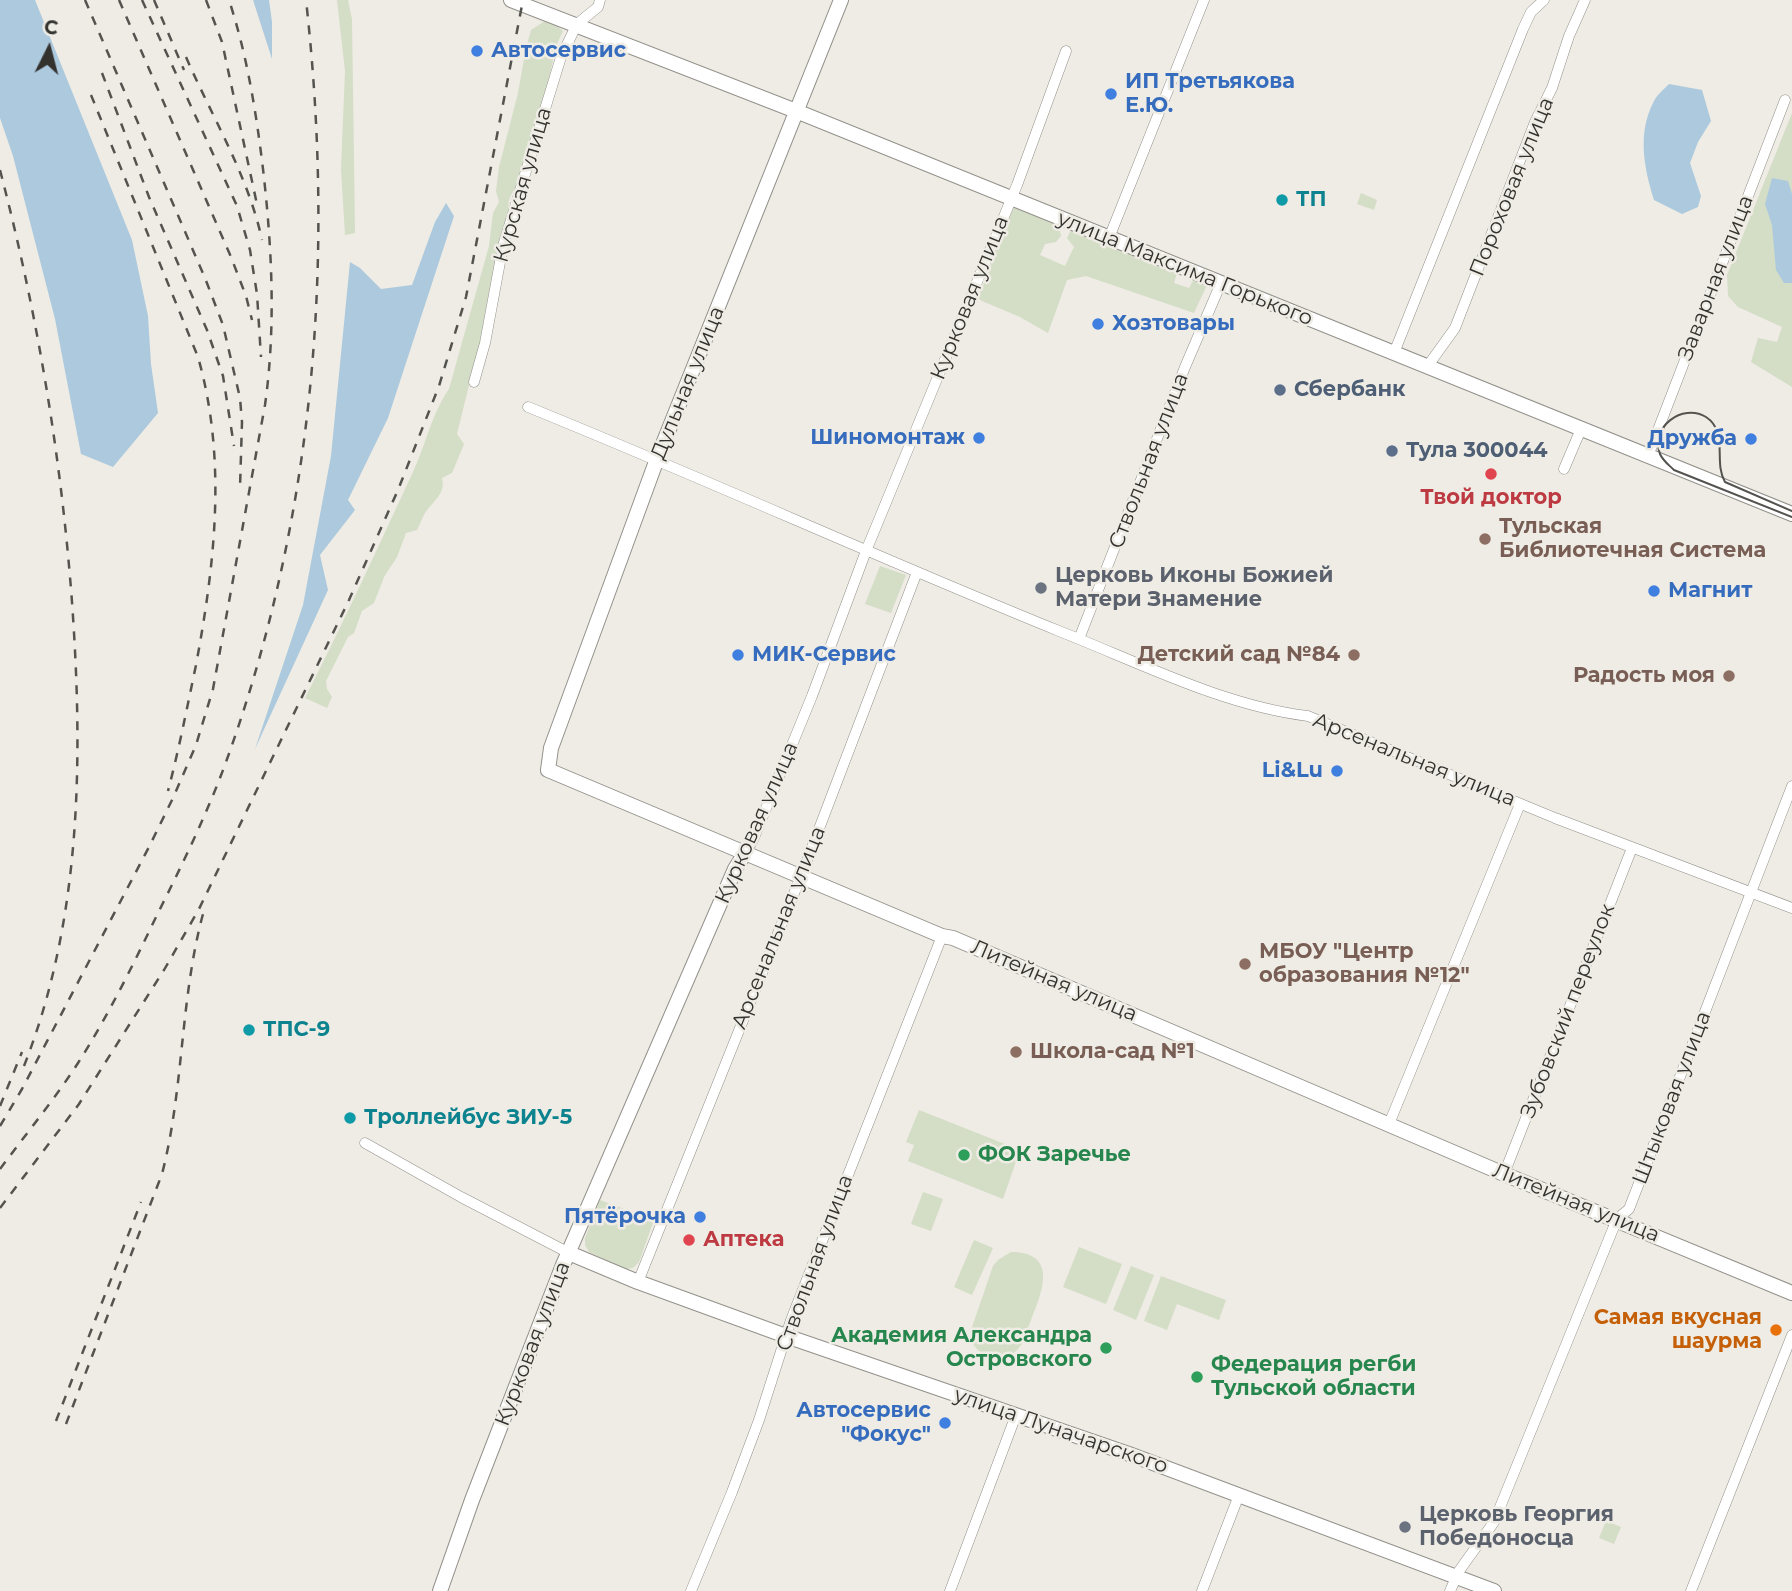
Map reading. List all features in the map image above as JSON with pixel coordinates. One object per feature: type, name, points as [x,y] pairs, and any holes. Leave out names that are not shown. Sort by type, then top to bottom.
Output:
[{"type":"main road","name":"улица Максима Горького","points":[[511,0],[796,111],[1792,514]]},
{"type":"main road","name":"Дульная улица","points":[[548,770],[551,747],[657,459],[841,0]]},
{"type":"main road","name":"Литейная улица","points":[[548,770],[1792,1293]]},
{"type":"main road","name":"Курковая улица","points":[[440,1591],[472,1500],[569,1253],[735,869],[745,853]]},
{"type":"main road","name":"улица Луначарского","points":[[569,1253],[638,1282],[1240,1495],[1494,1591]]},
{"type":"street","name":"Курская улица","points":[[474,382],[485,344],[503,246],[561,57],[577,24],[598,7],[600,0]]},
{"type":"street","points":[[1109,238],[1204,0]]},
{"type":"street","points":[[1394,354],[1522,29],[1531,12],[1544,0]]},
{"type":"street","name":"Пороховая улица","points":[[1427,367],[1455,328],[1585,0]]},
{"type":"street","name":"Курковая улица","points":[[745,853],[812,696],[866,551],[1011,198],[1066,51]]},
{"type":"street","name":"Заварная улица","points":[[1647,456],[1786,100]]},
{"type":"street","name":"Ствольная улица","points":[[1079,639],[1221,283]]},
{"type":"street","name":"Арсенальная улица","points":[[528,407],[657,459],[866,551],[1079,639],[1240,702],[1278,712],[1308,716],[1520,804],[1792,908]]},
{"type":"street","points":[[1564,469],[1581,429]]},
{"type":"street","name":"Арсенальная улица","points":[[638,1282],[800,876],[917,572]]},
{"type":"street","name":"Штыковая улица","points":[[1450,1591],[1456,1576],[1494,1521],[1617,1219],[1629,1209],[1792,786]]},
{"type":"street","points":[[1389,1124],[1520,804]]},
{"type":"street","name":"Зубовский переулок","points":[[1504,1174],[1632,848]]},
{"type":"street","name":"Ствольная улица","points":[[691,1591],[732,1492],[786,1336],[942,936]]},
{"type":"street","name":"улица Луначарского","points":[[365,1143],[569,1253]]},
{"type":"street","points":[[1691,1591],[1792,1335]]},
{"type":"street","points":[[950,1591],[1016,1415]]},
{"type":"street","points":[[1203,1590],[1240,1495]]},
{"type":"green space","points":[[337,0],[348,0],[352,19],[355,233],[345,235],[341,169],[345,71]]},
{"type":"green space","points":[[545,21],[563,31],[556,46],[544,102],[517,187],[509,200],[510,216],[483,343],[457,434],[464,444],[452,473],[442,478],[442,489],[417,530],[406,533],[374,603],[362,611],[354,633],[348,637],[326,681],[332,697],[327,708],[305,698],[413,472],[438,408],[449,389],[489,246],[493,213],[499,202],[496,191],[499,167],[518,93],[526,48],[531,30]]},
{"type":"green space","points":[[1792,113],[1792,387],[1751,362],[1758,338],[1777,342],[1782,327],[1738,307],[1728,296],[1727,275]]},
{"type":"green space","points":[[1361,193],[1377,200],[1374,210],[1357,204]]},
{"type":"green space","points":[[1014,206],[1054,222],[1059,227],[1061,236],[1056,242],[1045,244],[1040,255],[1065,266],[1074,247],[1067,238],[1072,228],[1177,273],[1174,283],[1189,288],[1194,279],[1207,285],[1194,313],[1086,276],[1067,280],[1048,333],[1020,317],[982,301],[978,298]]},
{"type":"green space","points":[[880,566],[906,575],[891,613],[865,604]]},
{"type":"green space","name":"ФОК Заречье","points":[[919,1110],[1020,1150],[1003,1199],[908,1161],[914,1145],[906,1142]]},
{"type":"green space","points":[[923,1192],[943,1199],[931,1231],[911,1224]]},
{"type":"green space","points":[[600,1200],[654,1220],[639,1262],[633,1268],[625,1269],[589,1252],[585,1245],[585,1238]]},
{"type":"green space","points":[[974,1240],[993,1248],[972,1295],[954,1287]]},
{"type":"green space","points":[[1079,1247],[1122,1264],[1106,1304],[1063,1287]]},
{"type":"green space","points":[[1011,1252],[1026,1254],[1036,1259],[1041,1266],[1042,1287],[1020,1346],[1011,1354],[996,1358],[976,1348],[970,1333],[993,1266]]},
{"type":"green space","points":[[1131,1266],[1154,1275],[1136,1320],[1113,1310]]},
{"type":"green space","points":[[1161,1276],[1226,1300],[1219,1320],[1177,1304],[1167,1330],[1144,1321]]},
{"type":"green space","points":[[1606,1521],[1621,1527],[1614,1544],[1599,1538]]},
{"type":"water","points":[[0,0],[35,0],[132,240],[148,316],[158,413],[113,467],[81,454],[55,319],[13,156],[0,118]]},
{"type":"water","points":[[253,0],[269,0],[272,59]]},
{"type":"water","points":[[1669,84],[1702,90],[1711,121],[1698,142],[1690,163],[1701,196],[1698,207],[1682,214],[1654,200],[1645,163],[1645,125],[1655,99]]},
{"type":"water","points":[[1772,178],[1788,181],[1792,194],[1792,283],[1784,283],[1776,270],[1772,225],[1765,204]]},
{"type":"water","points":[[446,203],[454,216],[388,418],[348,500],[355,510],[320,555],[328,590],[255,749],[303,605],[331,456],[350,262],[381,289],[412,285],[435,222]]},
{"type":"tram line","points":[[1792,511],[1725,482],[1720,466],[1717,431],[1706,417],[1697,413],[1678,415],[1664,427],[1658,444],[1660,454],[1674,470],[1792,517]]},
{"type":"railway","points":[[85,0],[223,325],[240,398],[240,488]]},
{"type":"railway","points":[[119,0],[231,257],[252,320]]},
{"type":"railway","points":[[142,0],[237,206],[250,250],[257,294],[261,357]]},
{"type":"railway","points":[[154,0],[184,70]]},
{"type":"railway","points":[[206,0],[222,42],[258,209]]},
{"type":"railway","points":[[0,1126],[22,1089],[173,798],[196,745],[213,689],[265,405],[272,317],[269,228],[260,147],[246,62],[229,0]]},
{"type":"railway","points":[[0,1169],[78,1063],[129,971],[211,801],[256,669],[280,576],[298,481],[310,386],[317,290],[318,194],[315,97],[306,0]]},
{"type":"railway","points":[[0,1208],[79,1104],[164,970],[199,909],[349,600],[398,490],[439,386],[466,297],[523,0]]},
{"type":"railway","points":[[186,57],[239,169],[262,240]]},
{"type":"railway","points":[[102,73],[149,197],[207,330],[223,376],[234,446]]},
{"type":"railway","points":[[91,95],[198,357],[213,434],[213,550],[196,665],[168,791]]},
{"type":"railway","points":[[0,170],[36,330],[54,438],[72,602],[77,719],[74,837],[68,895],[58,953],[24,1066]]},
{"type":"railway","points":[[66,1424],[162,1174],[174,1109],[190,979],[203,914]]},
{"type":"railway","points":[[0,1106],[22,1052]]},
{"type":"railway","points":[[56,1421],[141,1202]]},
{"type":"place","name":"Автосервис","points":[[477,51]]},
{"type":"place","name":"ИП Третьякова Е.Ю.","points":[[1111,94]]},
{"type":"place","name":"ТП","points":[[1282,200]]},
{"type":"place","name":"Хозтовары","points":[[1098,324]]},
{"type":"place","name":"Сбербанк","points":[[1280,390]]},
{"type":"place","name":"Шиномонтаж","points":[[979,438]]},
{"type":"place","name":"Дружба","points":[[1751,439]]},
{"type":"place","name":"Тула 300044","points":[[1392,451]]},
{"type":"place","name":"Твой доктор","points":[[1491,474]]},
{"type":"place","name":"Тульская Библиотечная Система","points":[[1485,539]]},
{"type":"place","name":"Церковь Иконы Божией Матери Знамение","points":[[1041,588]]},
{"type":"place","name":"Магнит","points":[[1654,591]]},
{"type":"place","name":"МИК-Сервис","points":[[738,655]]},
{"type":"place","name":"Детский сад №84","points":[[1354,655]]},
{"type":"place","name":"Радость моя","points":[[1729,676]]},
{"type":"place","name":"Li&Lu","points":[[1337,771]]},
{"type":"place","name":"МБОУ \"Центр образования №12\"","points":[[1245,964]]},
{"type":"place","name":"ТПС-9","points":[[249,1030]]},
{"type":"place","name":"Школа-сад №1","points":[[1016,1052]]},
{"type":"place","name":"Троллейбус ЗИУ-5","points":[[350,1118]]},
{"type":"place","name":"ФОК Заречье","points":[[964,1155]]},
{"type":"place","name":"Пятёрочка","points":[[700,1217]]},
{"type":"place","name":"Аптека","points":[[689,1240]]},
{"type":"place","name":"Самая вкусная шаурма","points":[[1776,1330]]},
{"type":"place","name":"Академия Александра Островского","points":[[1106,1348]]},
{"type":"place","name":"Федерация регби Тульской области","points":[[1197,1377]]},
{"type":"place","name":"Автосервис \"Фокус\"","points":[[945,1423]]},
{"type":"place","name":"Церковь Георгия Победоносца","points":[[1405,1527]]}]
